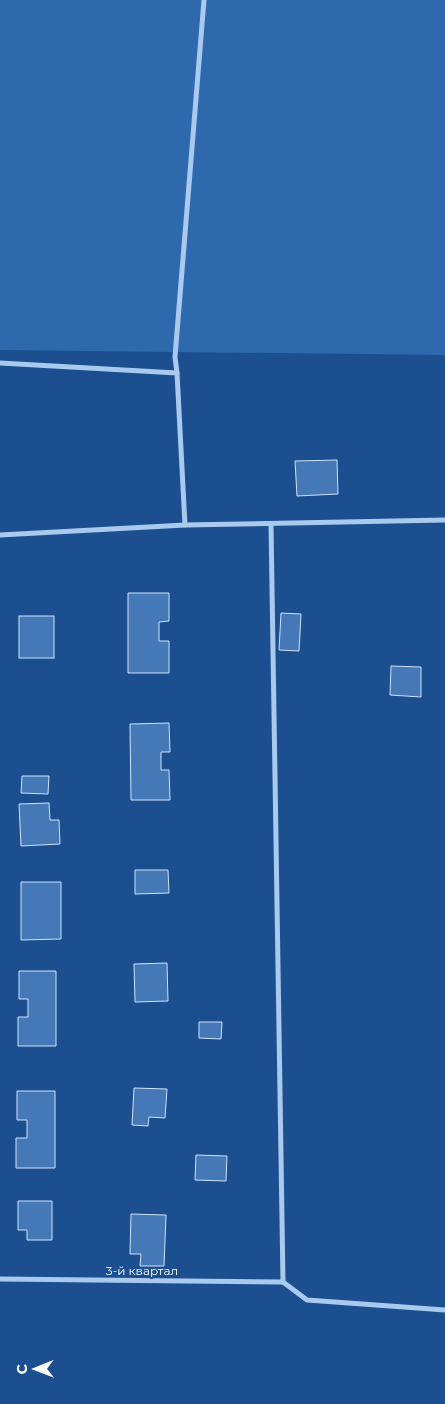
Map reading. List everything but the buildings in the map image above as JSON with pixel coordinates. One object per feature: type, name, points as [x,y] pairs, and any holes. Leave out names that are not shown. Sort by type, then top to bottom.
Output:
[{"type":"street","points":[[185,525],[175,357],[204,0]]},
{"type":"street","points":[[0,364],[177,373]]},
{"type":"street","points":[[0,535],[185,525],[445,520]]},
{"type":"street","points":[[271,524],[284,1282],[307,1300],[445,1310]]},
{"type":"street","name":"3-й квартал","points":[[0,1279],[284,1282]]},
{"type":"shaded area","points":[[0,0],[445,0],[445,355],[0,350]]}]
